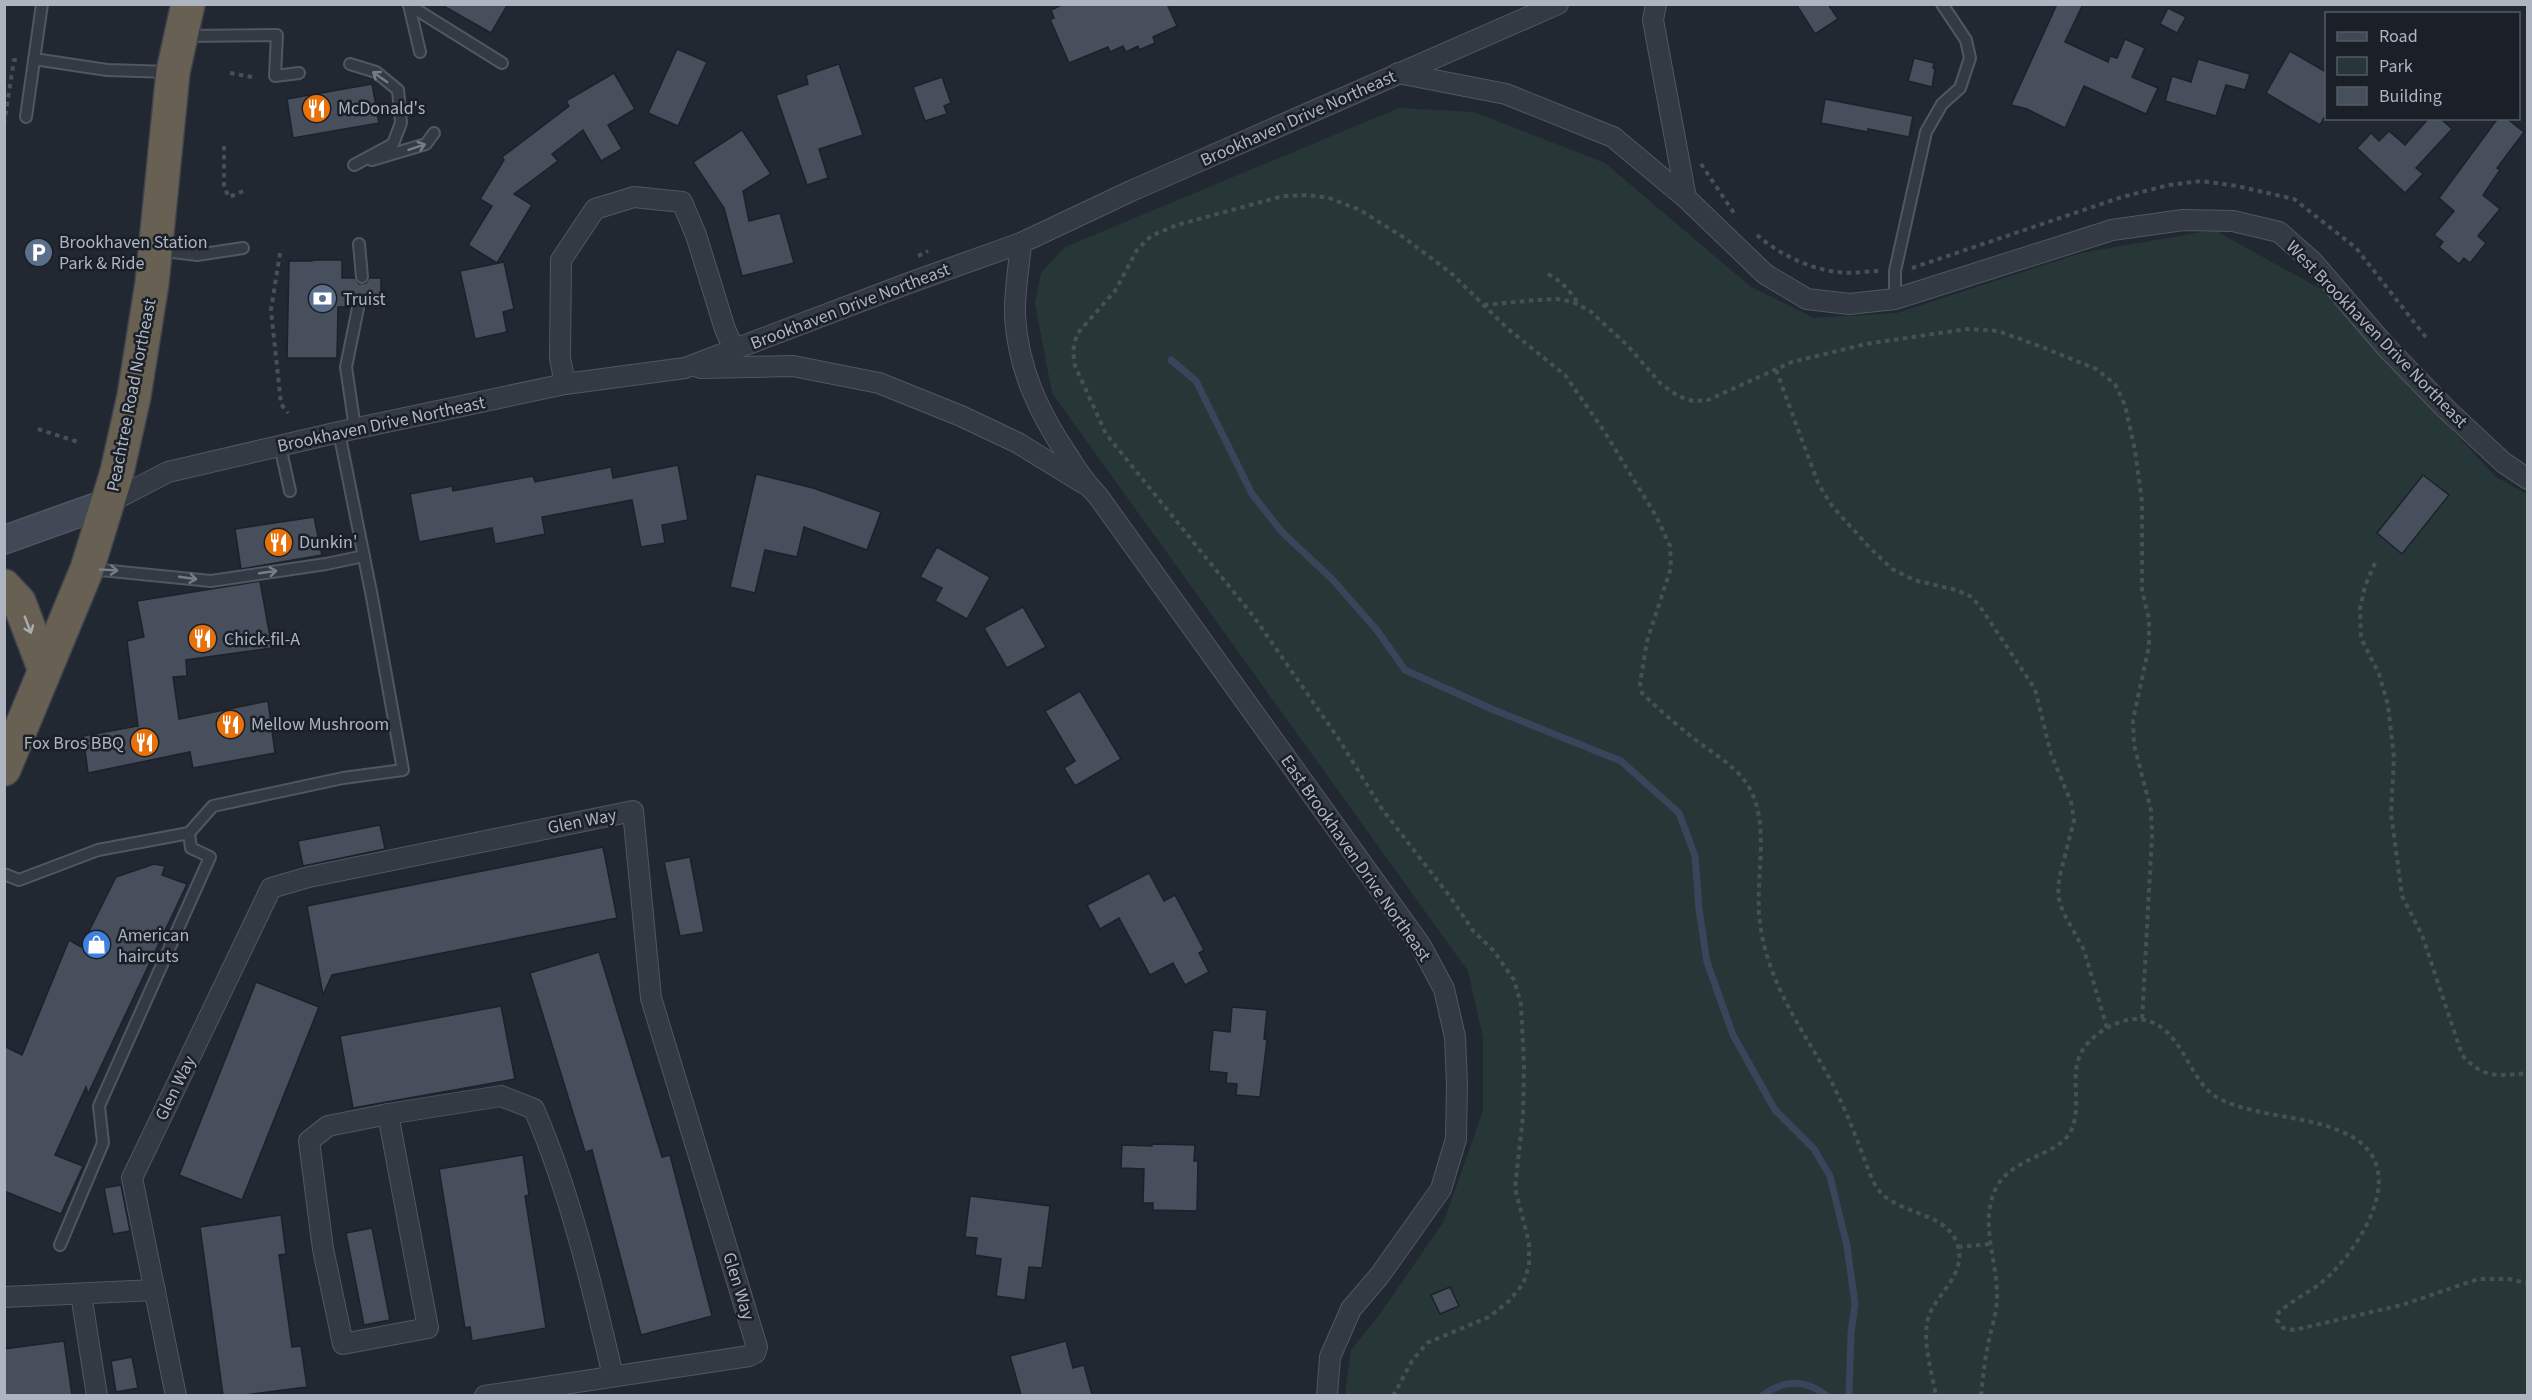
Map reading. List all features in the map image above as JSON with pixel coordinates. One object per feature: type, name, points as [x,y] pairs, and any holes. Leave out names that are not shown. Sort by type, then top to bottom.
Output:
[{"type":"highway","name":"Peachtree Road Northeast","points":[[4,769],[87,569],[110,502],[134,396],[152,283],[173,72],[185,20]]},
{"type":"highway","points":[[4,586],[19,602],[44,668]]},
{"type":"street","name":"Brookhaven Drive Northeast","points":[[110,502],[168,472],[347,430],[565,384],[686,368],[1021,243],[1131,190],[1558,4]]},
{"type":"street","points":[[1656,4],[1653,20],[1686,198]]},
{"type":"street","name":"West Brookhaven Drive Northeast","points":[[1398,73],[1506,94],[1612,137],[1686,198],[1765,274],[1807,299],[1849,304],[1895,299],[2112,230],[2183,220],[2233,221],[2279,232],[2312,261],[2387,348],[2447,410],[2504,463],[2528,479]]},
{"type":"street","points":[[565,384],[560,358],[561,260],[595,209],[634,197],[682,202],[696,235],[725,329],[734,349]]},
{"type":"street","name":"East Brookhaven Drive Northeast","points":[[1021,243],[1015,315],[1023,366],[1033,396],[1049,427],[1088,486],[1105,506],[1421,946],[1444,990],[1455,1037],[1456,1139],[1441,1189],[1380,1275],[1351,1309],[1330,1357],[1327,1395]]},
{"type":"street","name":"East Brookhaven Drive Northeast","points":[[686,368],[793,366],[879,383],[961,416],[1018,443],[1088,486]]},
{"type":"street","points":[[6,538],[110,502]]},
{"type":"street","name":"Glen Way","points":[[176,1395],[132,1178],[271,888],[309,877],[633,811],[651,998],[757,1347],[755,1353],[749,1356],[485,1395]]},
{"type":"street","points":[[388,1114],[428,1328],[343,1344],[323,1249],[309,1141],[328,1126],[388,1114],[501,1096],[534,1109],[555,1157],[592,1288],[613,1376]]},
{"type":"street","points":[[4,1297],[155,1290]]},
{"type":"street","points":[[81,1294],[97,1395]]},
{"type":"lane","points":[[26,117],[42,4]]},
{"type":"lane","points":[[1895,299],[1895,271],[1926,132],[1942,104],[1960,88],[1970,58],[1966,40],[1942,4]]},
{"type":"lane","points":[[420,52],[409,5],[501,63]]},
{"type":"lane","points":[[185,20],[277,35],[275,76],[300,73]]},
{"type":"lane","points":[[34,60],[107,70],[173,72]]},
{"type":"lane","points":[[350,64],[376,72],[398,90],[401,123],[393,144],[354,165],[426,144],[434,133]]},
{"type":"lane","points":[[359,244],[362,277]]},
{"type":"lane","points":[[156,250],[197,255],[243,248]]},
{"type":"lane","points":[[4,874],[19,880],[98,850],[189,834],[213,806],[343,778],[403,770],[364,556],[347,430],[346,368],[358,308]]},
{"type":"lane","points":[[280,446],[290,491]]},
{"type":"lane","points":[[87,569],[154,573],[211,581],[333,563],[364,556]]},
{"type":"lane","points":[[60,1245],[103,1143],[99,1106],[210,857],[191,848],[189,834]]},
{"type":"path","points":[[230,73],[252,76]]},
{"type":"path","points":[[224,146],[224,187],[229,198],[246,190]]},
{"type":"path","points":[[1698,159],[1737,217]]},
{"type":"path","points":[[1751,229],[1784,254],[1809,265],[1838,272],[1895,271],[1910,269],[2122,197],[2169,185],[2201,181],[2213,182],[2294,199],[2356,248],[2428,340]]},
{"type":"path","points":[[1393,1395],[1407,1368],[1427,1343],[1489,1317],[1508,1302],[1522,1284],[1529,1266],[1529,1244],[1515,1188],[1523,1116],[1524,1066],[1521,1004],[1514,980],[1493,950],[1474,932],[1451,898],[1382,809],[1338,738],[1254,617],[1106,434],[1075,366],[1073,351],[1077,334],[1115,291],[1137,250],[1151,236],[1197,220],[1283,196],[1307,195],[1329,198],[1360,210],[1403,237],[1451,273],[1508,329],[1565,375],[1604,431],[1656,516],[1670,546],[1671,568],[1647,641],[1640,683],[1642,693],[1689,735],[1727,762],[1749,788],[1759,813],[1760,921],[1768,964],[1796,1023],[1830,1080],[1854,1130],[1869,1173],[1882,1194],[1944,1226],[1955,1239],[1959,1266],[1933,1305],[1927,1321],[1927,1346],[1936,1395]]},
{"type":"path","points":[[280,253],[271,310],[281,404],[288,413]]},
{"type":"path","points":[[1548,274],[1566,286],[1579,306]]},
{"type":"path","points":[[1484,305],[1558,299],[1590,311],[1627,345],[1661,384],[1678,396],[1693,401],[1708,400],[1792,362],[1866,344],[1967,329],[1998,331],[2042,347],[2096,369],[2115,384],[2125,405],[2138,470],[2144,532],[2142,591],[2149,619],[2149,645],[2133,720],[2134,745],[2151,810],[2142,1020]]},
{"type":"path","points":[[1776,369],[1807,457],[1818,483],[1832,506],[1892,569],[1914,580],[1956,590],[1970,596],[1985,614],[2002,644],[2035,689],[2051,754],[2071,802],[2074,820],[2059,879],[2058,896],[2063,912],[2084,950],[2106,1028]]},
{"type":"path","points":[[38,429],[78,442]]},
{"type":"path","points":[[2374,562],[2360,609],[2361,638],[2379,674],[2388,705],[2394,758],[2391,813],[2402,896],[2422,934],[2462,1055],[2473,1068],[2484,1074],[2528,1073]]},
{"type":"path","points":[[1981,1395],[1984,1366],[1997,1299],[1990,1244],[1991,1209],[1996,1187],[2013,1167],[2060,1143],[2070,1133],[2073,1123],[2075,1073],[2081,1053],[2098,1033],[2114,1024],[2134,1019],[2142,1020],[2163,1030],[2178,1044],[2206,1089],[2218,1099],[2240,1107],[2315,1122],[2343,1132],[2361,1142],[2371,1152],[2378,1165],[2380,1180],[2378,1196],[2369,1219],[2347,1255],[2331,1274],[2279,1312],[2277,1320],[2283,1328],[2294,1330],[2402,1305],[2478,1279],[2508,1279],[2528,1283]]},
{"type":"path","points":[[1958,1247],[1990,1244]]},
{"type":"green space","points":[[1399,108],[1474,112],[1605,163],[1751,287],[1814,318],[1897,313],[2081,253],[2214,230],[2319,288],[2496,477],[2527,494],[2527,1395],[1345,1395],[1351,1350],[1380,1314],[1444,1221],[1483,1111],[1483,1038],[1468,971],[1052,393],[1035,303],[1041,273],[1065,247]]},
{"type":"building","points":[[440,4],[508,4],[491,33]]},
{"type":"building","points":[[1064,4],[1167,4],[1177,26],[1153,37],[1155,43],[1139,50],[1138,46],[1126,52],[1123,46],[1110,52],[1108,47],[1069,63],[1050,19],[1054,18],[1051,10]]},
{"type":"building","points":[[1796,4],[1828,4],[1838,19],[1815,34]]},
{"type":"building","points":[[2057,4],[2083,4],[2065,42],[2108,62],[2110,56],[2117,58],[2125,39],[2145,48],[2132,77],[2158,88],[2146,114],[2084,86],[2065,128],[2027,109],[2011,105]]},
{"type":"building","points":[[2168,8],[2186,17],[2177,33],[2160,24]]},
{"type":"building","points":[[677,49],[707,62],[678,126],[648,113]]},
{"type":"building","points":[[2290,51],[2325,71],[2325,116],[2320,125],[2266,93]]},
{"type":"building","points":[[1914,58],[1934,63],[1932,87],[1908,81]]},
{"type":"building","points":[[2198,59],[2250,74],[2245,90],[2226,85],[2216,116],[2165,101],[2172,76],[2191,82]]},
{"type":"building","points":[[839,64],[863,135],[819,149],[828,178],[807,185],[776,95],[808,84],[806,75]]},
{"type":"building","points":[[614,73],[635,109],[608,125],[622,149],[601,161],[583,130],[552,154],[558,161],[514,194],[532,205],[497,263],[468,245],[492,206],[480,199],[504,160],[502,157],[569,106],[566,101]]},
{"type":"building","points":[[942,77],[951,103],[944,106],[947,114],[925,121],[913,87]]},
{"type":"building","points":[[372,84],[379,123],[293,138],[287,99]]},
{"type":"building","points":[[1825,99],[1913,116],[1909,137],[1821,123]]},
{"type":"building","points":[[2427,120],[2442,120],[2452,129],[2416,168],[2423,174],[2405,193],[2357,148],[2371,133],[2379,141],[2389,131],[2405,145]]},
{"type":"building","points":[[2497,120],[2509,120],[2524,132],[2497,168],[2500,170],[2483,195],[2500,209],[2478,236],[2486,243],[2470,263],[2464,258],[2459,264],[2439,247],[2443,242],[2434,235],[2454,211],[2439,198]]},
{"type":"building","points":[[742,130],[771,174],[743,191],[749,221],[780,213],[794,263],[742,276],[724,208],[693,162]]},
{"type":"building","points":[[342,260],[342,278],[355,278],[359,284],[366,283],[369,278],[381,278],[381,308],[365,308],[359,301],[350,307],[338,307],[337,358],[287,358],[289,261]]},
{"type":"building","points":[[504,262],[514,309],[503,312],[507,332],[475,339],[460,271]]},
{"type":"building","points":[[678,465],[688,520],[662,525],[665,543],[641,547],[632,500],[542,517],[545,534],[495,544],[492,528],[419,542],[410,494],[452,486],[453,491],[533,476],[535,482],[611,467],[613,478]]},
{"type":"building","points":[[756,474],[813,488],[881,512],[867,550],[804,527],[797,557],[765,550],[755,593],[730,587]]},
{"type":"building","points":[[2423,475],[2449,495],[2402,554],[2377,533]]},
{"type":"building","name":"Dunkin'","points":[[314,517],[322,555],[241,569],[235,529]]},
{"type":"building","points":[[937,547],[990,577],[967,619],[935,601],[942,588],[920,577]]},
{"type":"building","points":[[260,581],[272,648],[186,660],[187,676],[173,677],[179,719],[268,701],[275,753],[193,768],[190,752],[88,773],[83,736],[138,726],[127,641],[144,637],[137,601]]},
{"type":"building","points":[[1023,607],[1046,647],[1007,668],[984,628]]},
{"type":"building","points":[[1080,691],[1121,759],[1075,786],[1064,768],[1075,761],[1045,711]]},
{"type":"building","points":[[380,825],[385,849],[303,866],[298,841]]},
{"type":"building","points":[[603,847],[617,918],[332,975],[323,995],[307,906]]},
{"type":"building","points":[[690,857],[704,932],[680,936],[664,862]]},
{"type":"building","points":[[154,864],[165,866],[162,875],[187,884],[88,1094],[86,1087],[55,1155],[83,1166],[61,1214],[4,1191],[4,1046],[22,1055],[69,940],[81,947],[116,877]]},
{"type":"building","points":[[1149,873],[1164,901],[1175,895],[1204,950],[1199,953],[1209,972],[1185,985],[1173,963],[1150,975],[1119,918],[1100,929],[1087,905]]},
{"type":"building","points":[[599,952],[662,1157],[670,1155],[712,1316],[641,1335],[592,1150],[585,1152],[530,973]]},
{"type":"building","points":[[256,982],[319,1007],[242,1200],[179,1175]]},
{"type":"building","points":[[501,1006],[515,1079],[353,1108],[340,1036]]},
{"type":"building","points":[[1232,1007],[1267,1010],[1264,1039],[1267,1040],[1260,1097],[1236,1095],[1237,1084],[1226,1083],[1227,1073],[1209,1071],[1213,1030],[1230,1032]]},
{"type":"building","points":[[1152,1144],[1195,1145],[1194,1161],[1198,1161],[1197,1211],[1153,1210],[1153,1203],[1143,1203],[1144,1169],[1121,1168],[1122,1145],[1152,1146]]},
{"type":"building","points":[[523,1155],[529,1195],[525,1196],[546,1328],[472,1341],[470,1327],[465,1328],[439,1169]]},
{"type":"building","points":[[121,1185],[130,1231],[113,1234],[104,1188]]},
{"type":"building","points":[[970,1196],[1050,1206],[1042,1268],[1029,1267],[1025,1300],[996,1296],[1001,1259],[975,1255],[977,1238],[965,1237]]},
{"type":"building","points":[[281,1215],[286,1254],[279,1255],[292,1347],[301,1346],[307,1387],[245,1395],[223,1395],[200,1227]]},
{"type":"building","points":[[372,1228],[390,1320],[364,1325],[346,1233]]},
{"type":"building","points":[[1450,1287],[1459,1306],[1440,1314],[1431,1295]]},
{"type":"building","points":[[64,1341],[72,1395],[4,1395],[4,1349]]},
{"type":"building","points":[[1066,1341],[1073,1368],[1084,1365],[1092,1395],[1021,1395],[1010,1356]]},
{"type":"building","points":[[132,1357],[138,1388],[116,1392],[111,1361]]},
{"type":"waterway","points":[[1171,360],[1196,381],[1252,494],[1282,532],[1331,578],[1376,629],[1405,670],[1494,710],[1621,761],[1679,813],[1695,856],[1699,909],[1707,962],[1733,1035],[1775,1110],[1814,1149],[1830,1176],[1847,1246],[1855,1304],[1851,1333],[1849,1396]]},
{"type":"waterway","points":[[1762,1396],[1778,1386],[1795,1383],[1811,1386],[1827,1396]]},
{"type":"place","name":"McDonald's","points":[[317,108]]},
{"type":"place","name":"Brookhaven Station Park & Ride","points":[[38,252]]},
{"type":"place","name":"Truist","points":[[322,299]]},
{"type":"place","name":"Dunkin'","points":[[278,542]]},
{"type":"place","name":"Chick-fil-A","points":[[203,639]]},
{"type":"place","name":"Mellow Mushroom","points":[[230,724]]},
{"type":"place","name":"Fox Bros BBQ","points":[[145,743]]},
{"type":"place","name":"American haircuts","points":[[97,945]]}]
